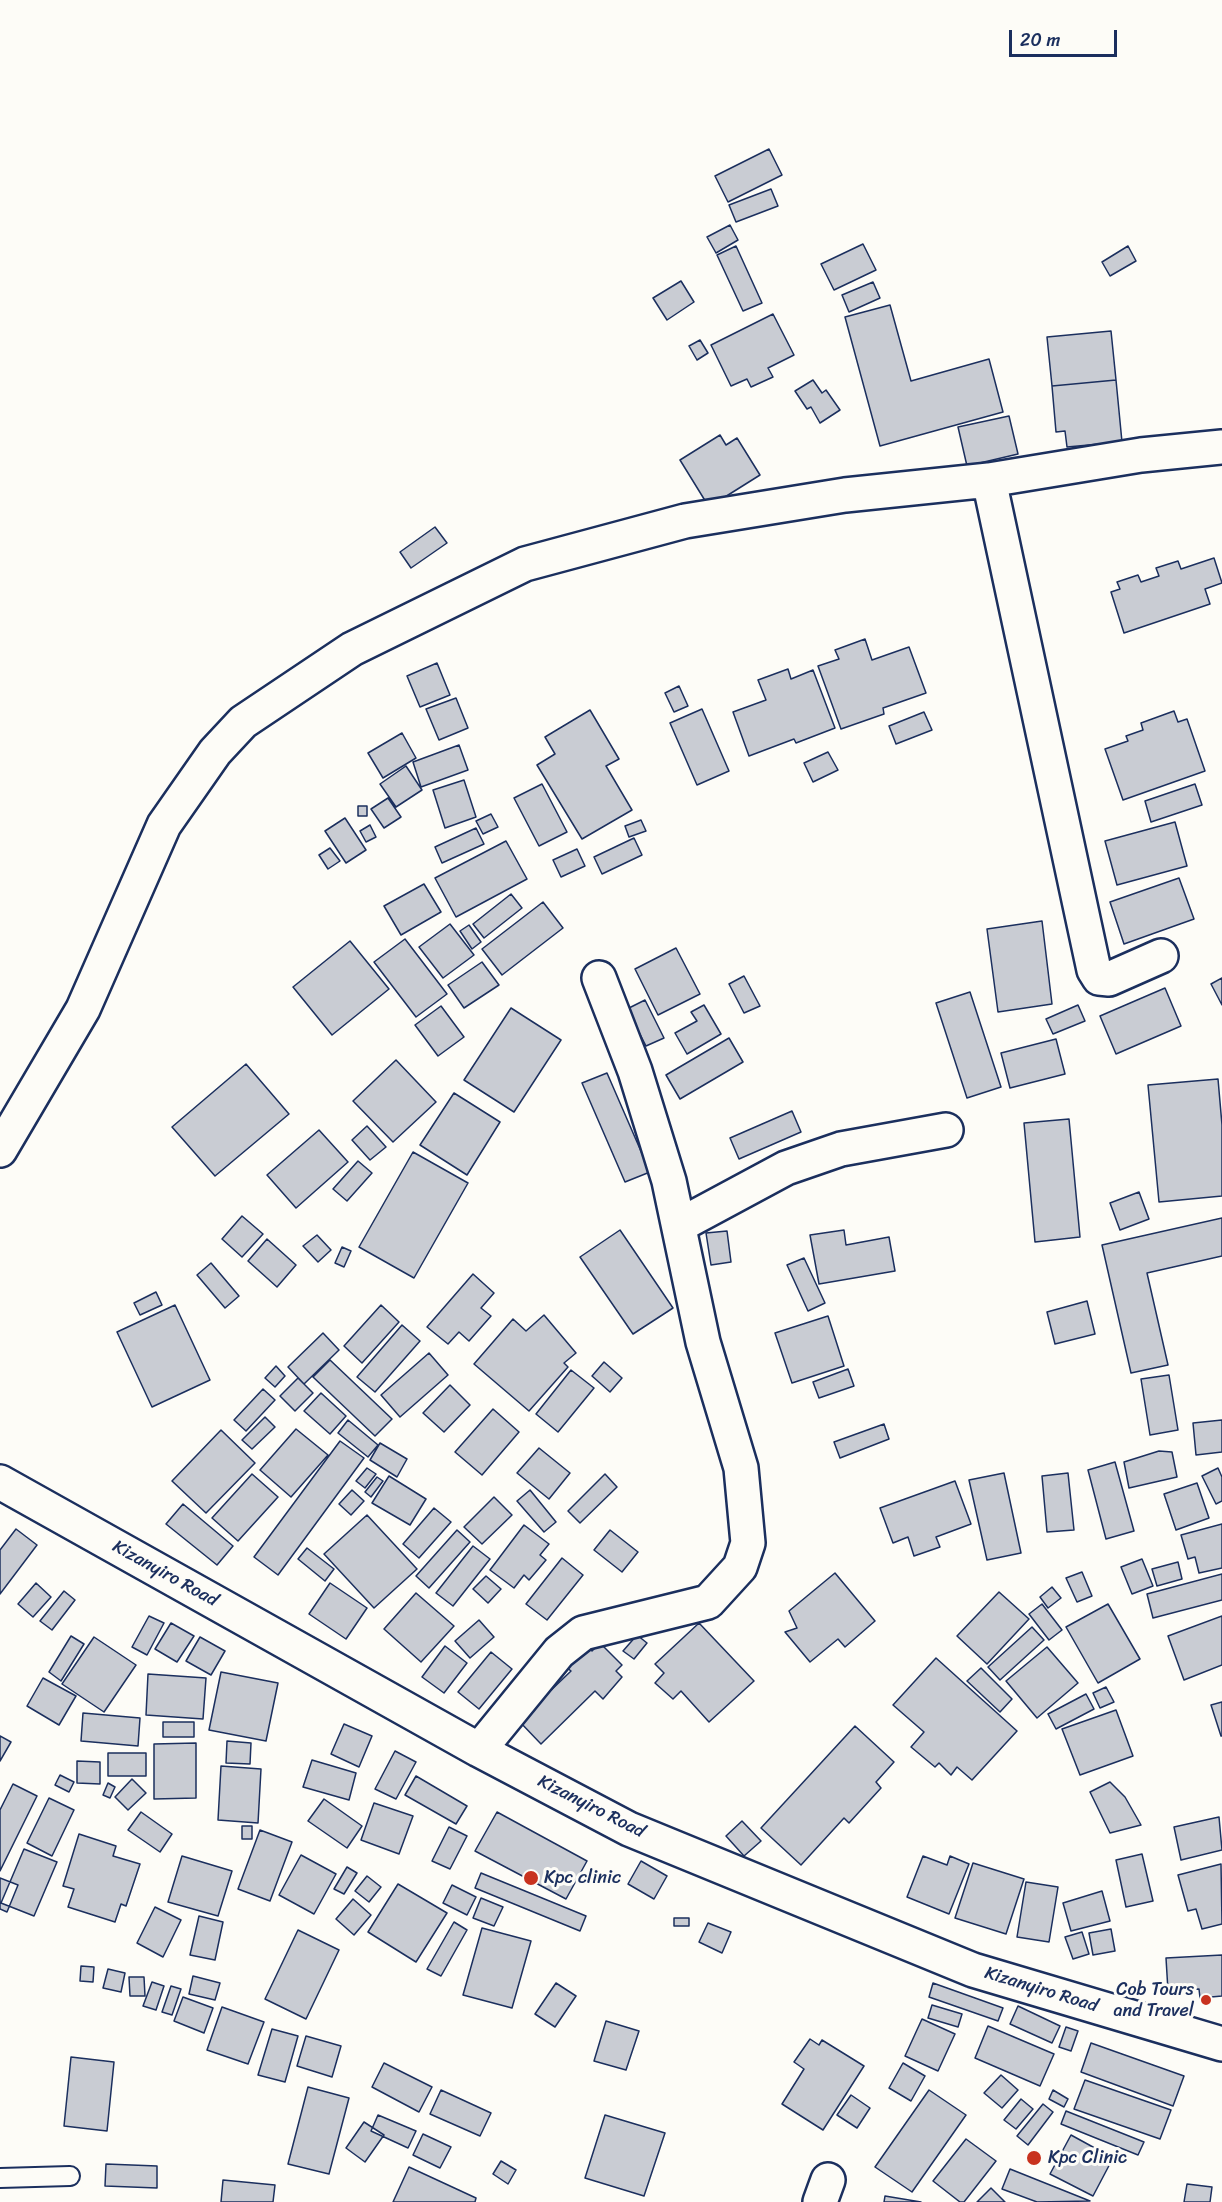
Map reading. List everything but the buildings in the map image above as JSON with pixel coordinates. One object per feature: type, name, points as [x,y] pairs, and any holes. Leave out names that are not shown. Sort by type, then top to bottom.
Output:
[{"type":"street","points":[[0,1150],[83,1009],[164,825],[215,752],[243,722],[352,649],[525,564],[685,521],[845,495],[989,480],[1141,455],[1222,447]]},
{"type":"street","points":[[989,480],[1094,970],[1099,978],[1109,980],[1161,956]]},
{"type":"street","points":[[479,1750],[559,1652],[583,1633],[708,1602],[740,1568],[748,1543],[741,1468],[703,1342],[680,1224],[635,1071],[599,978]]},
{"type":"street","points":[[680,1224],[797,1164],[841,1149],[946,1130]]},
{"type":"street","name":"Kizanyiro Road","points":[[0,1482],[479,1750],[629,1828],[973,1970],[1222,2044]]},
{"type":"lane","points":[[0,2178],[70,2176]]},
{"type":"place","name":"Kpc clinic","points":[[531,1878]]},
{"type":"place","name":"Cob Tours and Travel","points":[[1206,2000]]},
{"type":"place","name":"Kpc Clinic","points":[[1034,2158]]}]
